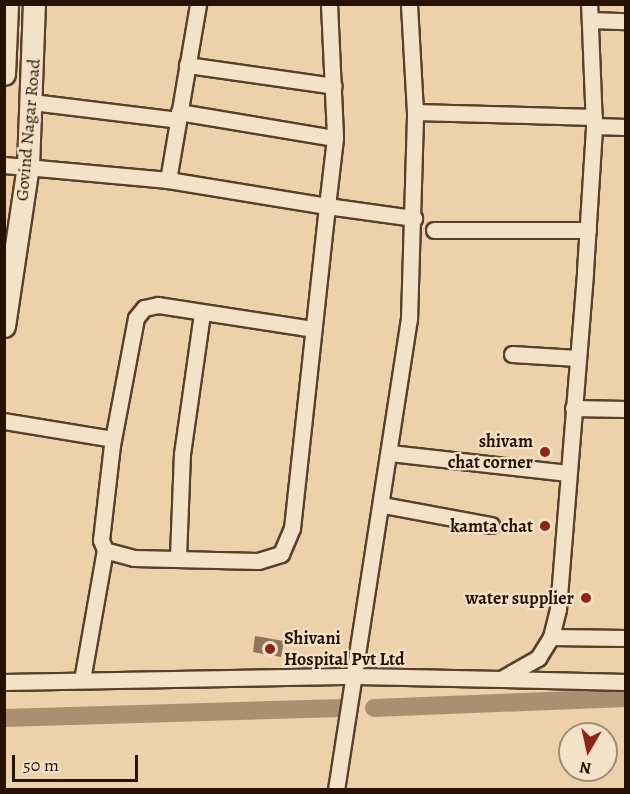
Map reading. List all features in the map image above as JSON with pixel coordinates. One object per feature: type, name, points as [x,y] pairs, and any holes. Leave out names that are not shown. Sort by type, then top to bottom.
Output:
[{"type":"main road","name":"Govind Nagar Road","points":[[4,74],[7,4]]},
{"type":"main road","name":"Govind Nagar Road","points":[[4,326],[28,166],[34,4]]},
{"type":"street","points":[[168,180],[198,4]]},
{"type":"street","points":[[105,550],[134,558],[178,557],[258,561],[281,554],[289,542],[335,138],[329,4]]},
{"type":"street","points":[[336,789],[357,676],[409,319],[414,218],[415,112],[409,4]]},
{"type":"street","points":[[501,679],[524,669],[551,637],[558,609],[588,230],[594,122],[589,12],[626,21]]},
{"type":"street","points":[[187,65],[334,86]]},
{"type":"street","points":[[32,102],[179,116],[335,138]]},
{"type":"street","points":[[415,112],[594,122],[626,127]]},
{"type":"street","points":[[4,165],[168,180],[414,218]]},
{"type":"street","points":[[434,230],[588,230]]},
{"type":"street","points":[[82,680],[105,550],[102,531],[113,439],[136,318],[144,308],[158,305],[313,329]]},
{"type":"street","points":[[178,557],[182,454],[202,313]]},
{"type":"street","points":[[512,354],[577,358]]},
{"type":"street","points":[[573,408],[626,409]]},
{"type":"street","points":[[4,421],[113,439]]},
{"type":"street","points":[[390,453],[568,473]]},
{"type":"street","points":[[383,506],[491,525]]},
{"type":"street","points":[[551,637],[626,638]]},
{"type":"street","points":[[4,682],[357,676],[626,682]]},
{"type":"building","points":[[255,636],[284,641],[281,657],[253,652]]},
{"type":"waterway","points":[[374,708],[626,698]]},
{"type":"waterway","points":[[4,718],[343,708]]},
{"type":"place","name":"shivam chat corner","points":[[545,452]]},
{"type":"place","name":"kamta chat","points":[[545,526]]},
{"type":"place","name":"water supplier","points":[[586,598]]},
{"type":"place","name":"Shivani Hospital Pvt Ltd","points":[[270,649]]}]
